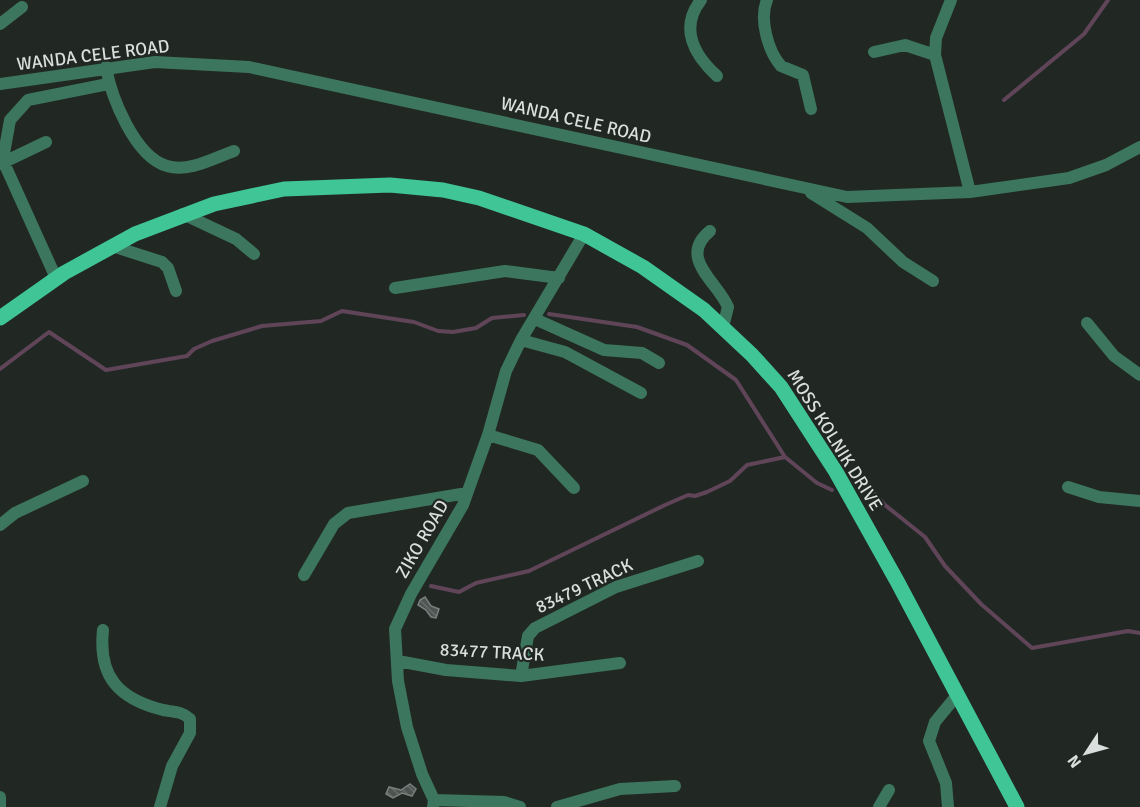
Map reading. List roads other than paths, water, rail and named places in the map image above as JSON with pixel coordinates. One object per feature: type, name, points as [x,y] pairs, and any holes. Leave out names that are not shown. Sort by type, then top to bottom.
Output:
[{"type":"main road","name":"MOSS KOLNIK DRIVE","points":[[0,318],[56,278],[112,246],[183,214],[214,204],[284,189],[390,185],[442,190],[478,198],[584,234],[644,267],[704,310],[781,387],[858,512],[1017,807]]},
{"type":"street","points":[[700,0],[693,11],[690,34],[693,49],[717,76]]},
{"type":"street","points":[[767,0],[763,19],[770,44],[781,66],[803,75],[811,110]]},
{"type":"street","points":[[951,0],[936,38],[936,55],[970,192]]},
{"type":"street","points":[[0,24],[22,7]]},
{"type":"street","points":[[874,52],[905,45],[936,55]]},
{"type":"street","name":"WANDA CELE ROAD","points":[[0,84],[106,67],[155,62],[249,67],[846,197],[970,192],[1069,178],[1106,165],[1140,147]]},
{"type":"street","points":[[106,67],[108,84],[127,125],[146,152],[160,163],[168,167],[191,166],[234,151]]},
{"type":"street","points":[[56,278],[2,159],[10,120],[28,100],[108,84]]},
{"type":"street","points":[[2,159],[46,142]]},
{"type":"street","points":[[805,189],[867,228],[903,262],[933,280]]},
{"type":"street","points":[[183,214],[236,239],[254,254]]},
{"type":"street","points":[[710,231],[701,239],[697,251],[707,279],[728,307],[723,327]]},
{"type":"street","name":"ZIKO ROAD","points":[[434,804],[407,727],[398,681],[394,629],[454,524],[488,435],[506,371],[521,340],[584,234]]},
{"type":"street","points":[[112,246],[162,262],[168,268],[176,291]]},
{"type":"street","points":[[395,288],[505,271],[559,278]]},
{"type":"street","points":[[535,319],[604,350],[642,353],[659,363]]},
{"type":"street","points":[[1087,323],[1114,356],[1140,375]]},
{"type":"street","points":[[521,340],[566,352],[640,393]]},
{"type":"street","points":[[488,435],[538,450],[574,488]]},
{"type":"street","points":[[0,525],[15,513],[83,481]]},
{"type":"street","points":[[1068,487],[1098,497],[1140,501]]},
{"type":"street","points":[[304,575],[334,524],[348,513],[467,493]]},
{"type":"street","name":"83479 TRACK","points":[[521,676],[528,636],[536,628],[616,587],[698,561]]},
{"type":"street","points":[[103,630],[101,645],[111,679],[117,688],[125,696],[143,704],[185,714],[190,719],[190,733],[172,766],[160,807]]},
{"type":"street","name":"83477 TRACK","points":[[398,661],[446,670],[521,676],[620,663]]},
{"type":"street","points":[[948,807],[946,783],[929,741],[935,722],[958,694]]},
{"type":"street","points":[[558,807],[621,789],[675,786]]},
{"type":"street","points":[[879,807],[889,790]]},
{"type":"street","points":[[0,797],[0,807]]},
{"type":"street","points":[[434,804],[504,802],[520,807]]},
{"type":"waterway","points":[[1004,100],[1084,34],[1108,0]]},
{"type":"waterway","points":[[0,369],[49,332],[106,370],[187,356],[194,349],[212,341],[262,326],[321,321],[342,311],[414,322],[438,331],[453,332],[476,328],[492,318],[524,315]]},
{"type":"waterway","points":[[549,314],[637,327],[687,345],[736,380],[785,457],[817,483],[832,490]]},
{"type":"waterway","points":[[431,586],[459,592],[476,583],[529,571],[665,505],[688,495],[695,496],[707,492],[730,481],[747,465],[785,457]]},
{"type":"waterway","points":[[870,489],[885,505],[925,537],[945,566],[981,604],[1032,648],[1128,631],[1140,633]]}]
